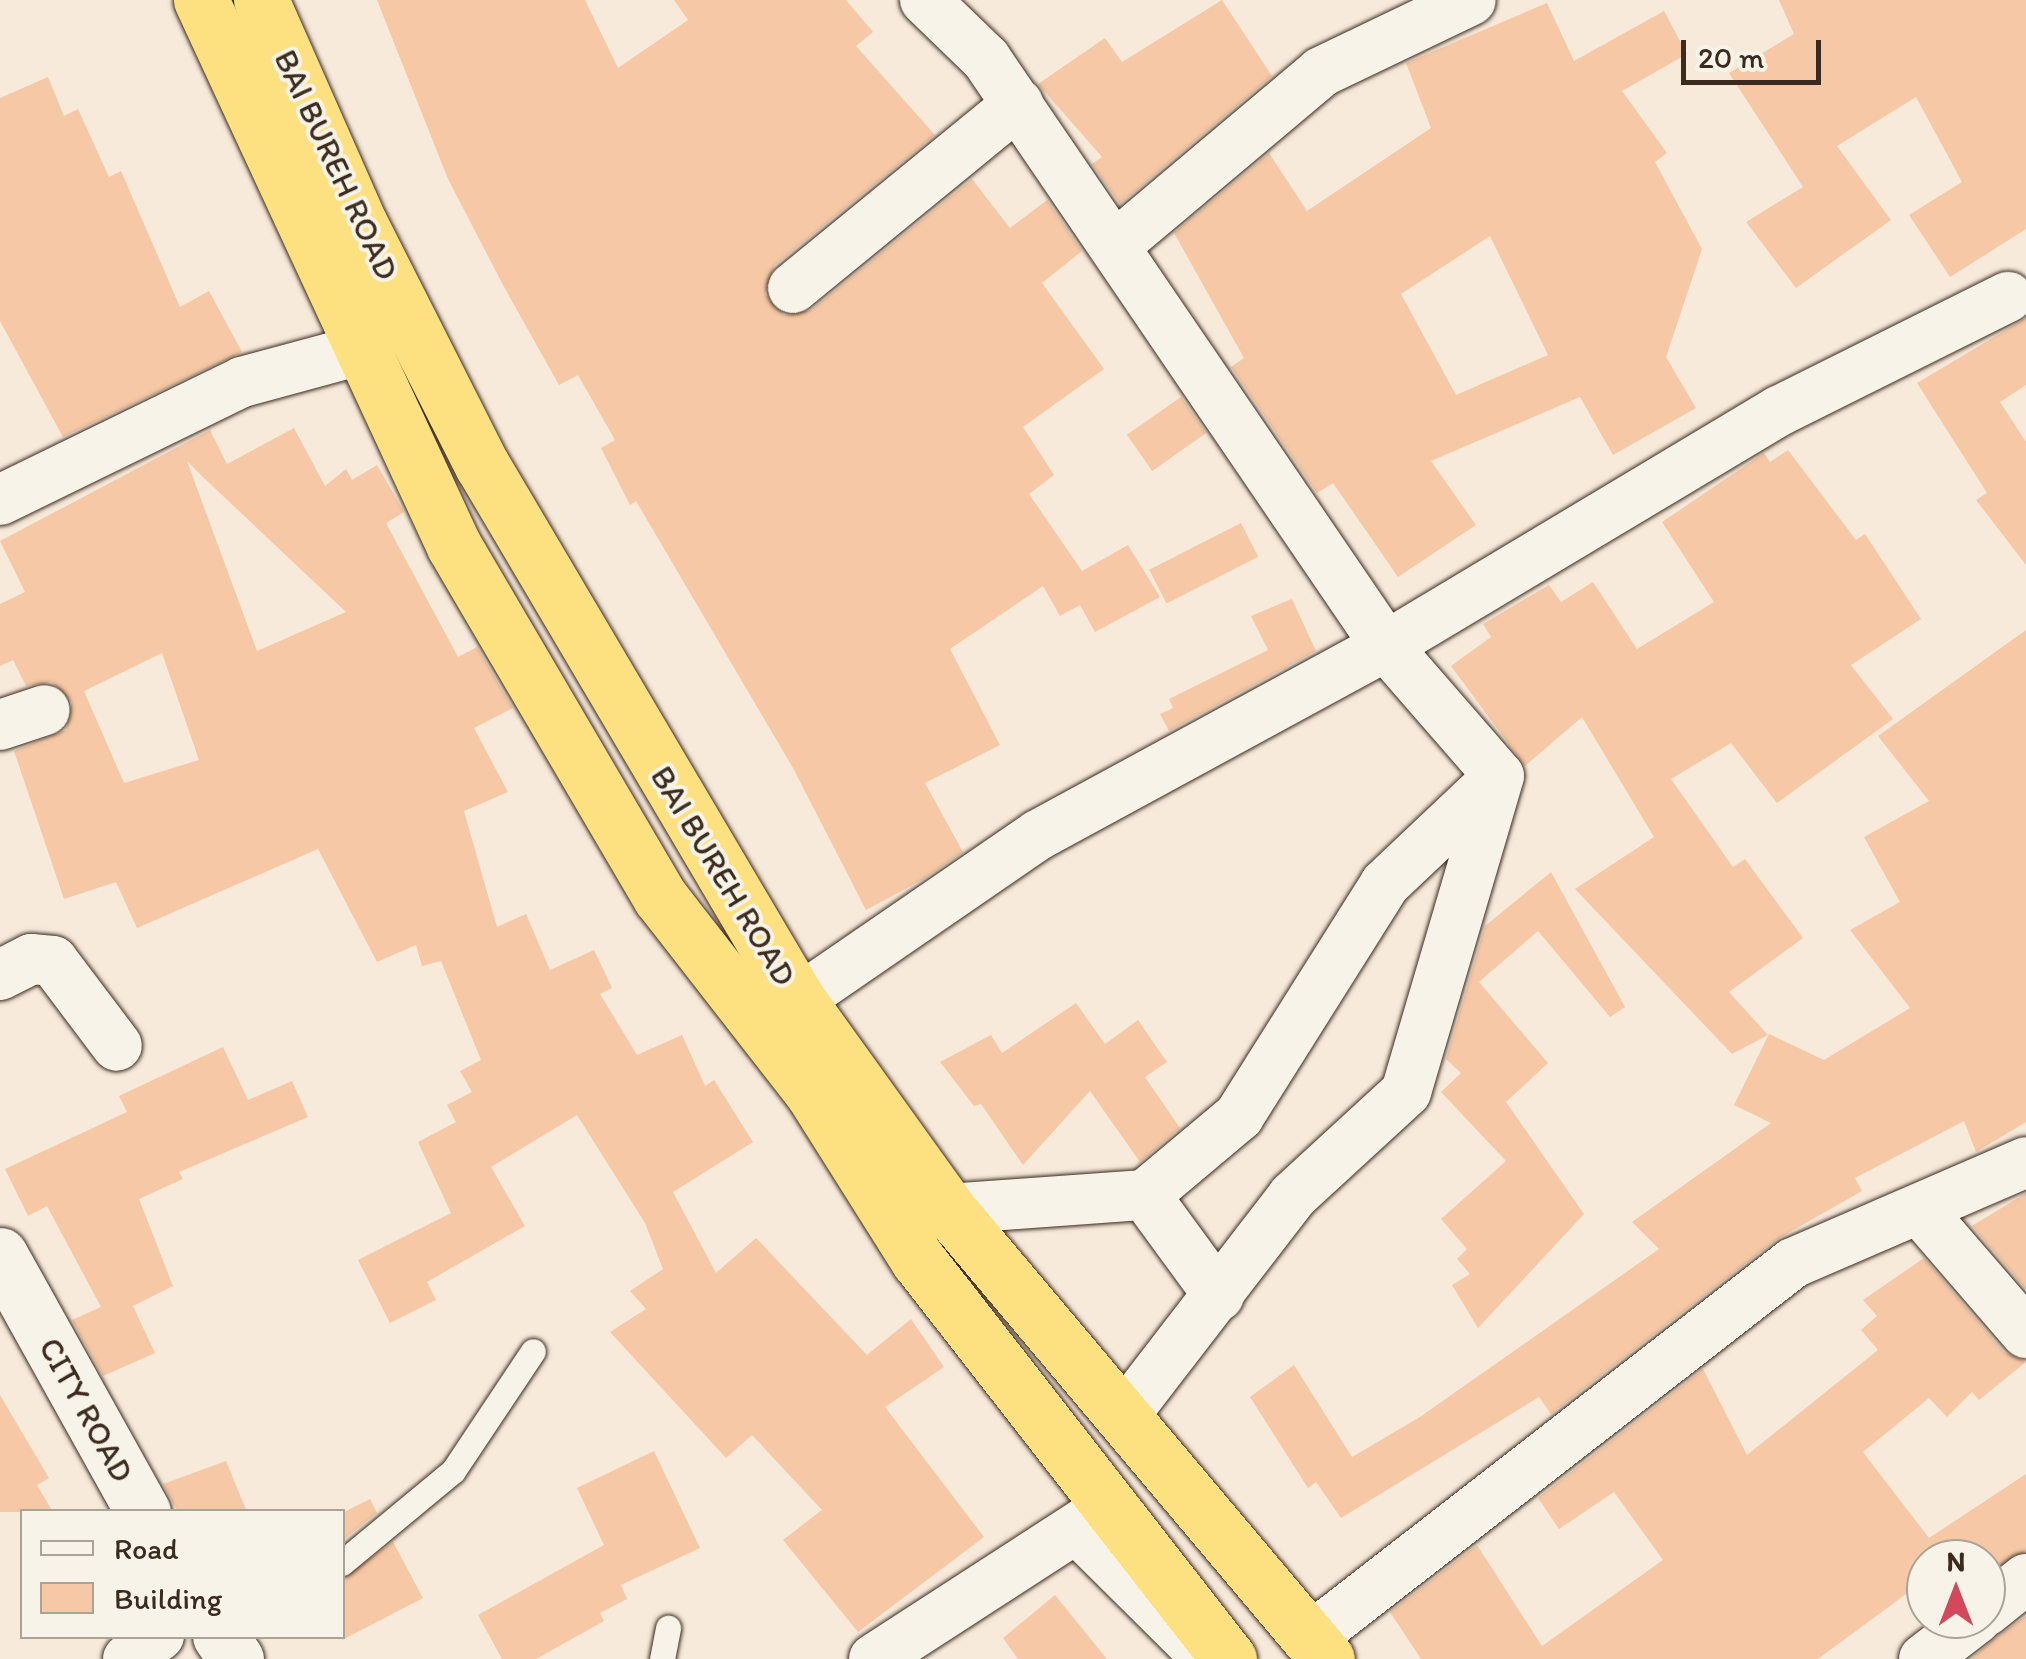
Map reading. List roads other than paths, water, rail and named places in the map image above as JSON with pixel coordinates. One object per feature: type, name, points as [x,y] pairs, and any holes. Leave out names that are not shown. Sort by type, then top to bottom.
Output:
[{"type":"highway","name":"BAI BUREH ROAD","points":[[202,0],[360,350],[454,546],[660,898],[812,1092],[918,1260],[1046,1418],[1093,1521],[1230,1659]]},
{"type":"highway","name":"BAI BUREH ROAD","points":[[261,0],[360,224],[482,465],[798,1000],[948,1209],[1126,1413],[1236,1559],[1318,1648]]},
{"type":"main road","name":"CITY ROAD","points":[[0,1255],[141,1509]]},
{"type":"street","points":[[925,0],[986,59],[1118,244],[1386,646],[1500,776]]},
{"type":"street","points":[[1118,244],[1321,72],[1471,0]]},
{"type":"street","points":[[793,288],[1018,104]]},
{"type":"street","points":[[798,1000],[1038,835],[1386,646],[1779,412],[2008,297]]},
{"type":"street","points":[[0,500],[242,382],[360,350]]},
{"type":"street","points":[[948,1209],[1145,1195],[1239,1116],[1385,884],[1500,776]]},
{"type":"street","points":[[1126,1413],[1293,1196],[1406,1092],[1500,776]]},
{"type":"street","points":[[0,975],[31,959],[53,962],[118,1046]]},
{"type":"street","points":[[1318,1648],[1793,1262],[2026,1162]]},
{"type":"street","points":[[1145,1195],[1219,1296]]},
{"type":"street","points":[[1919,1210],[2026,1333]]},
{"type":"street","points":[[874,1659],[1093,1521],[1208,1659]]},
{"type":"street","points":[[2006,1595],[2026,1579]]},
{"type":"street","points":[[128,1659],[155,1639]]},
{"type":"street","points":[[1924,1659],[1950,1639]]},
{"type":"lane","points":[[345,1561],[453,1470],[533,1351]]},
{"type":"lane","points":[[662,1659],[668,1628]]}]
